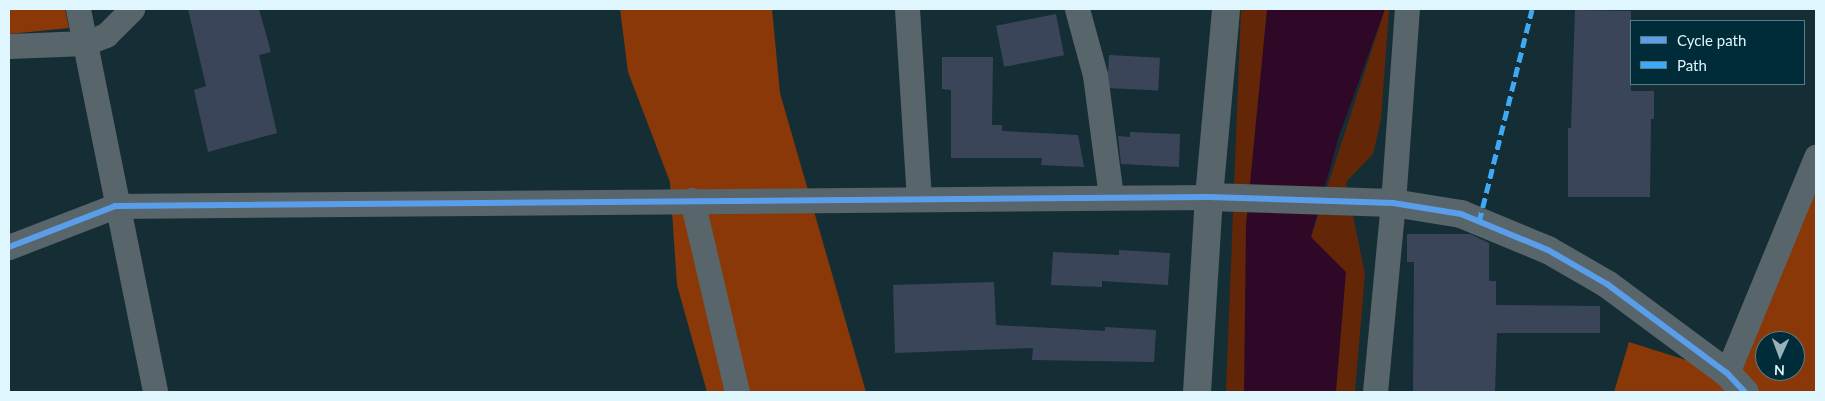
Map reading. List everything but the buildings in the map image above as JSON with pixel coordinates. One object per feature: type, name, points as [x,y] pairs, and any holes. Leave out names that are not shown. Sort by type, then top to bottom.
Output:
[{"type":"street","points":[[78,9],[86,43],[115,206],[155,392]]},
{"type":"street","points":[[9,46],[86,43],[106,35],[132,9]]},
{"type":"street","points":[[907,9],[919,199]]},
{"type":"street","points":[[1077,9],[1094,75],[1111,197]]},
{"type":"street","points":[[1197,392],[1220,197],[1226,9]]},
{"type":"street","points":[[1375,392],[1393,202],[1407,9]]},
{"type":"street","points":[[9,247],[115,206],[1111,197],[1220,197],[1393,202],[1461,214],[1548,250],[1607,284],[1736,383],[1816,157]]},
{"type":"street","points":[[692,200],[737,392]]},
{"type":"shaded area","points":[[9,9],[65,9],[69,28],[9,34]]},
{"type":"shaded area","points":[[620,9],[772,9],[780,93],[866,392],[707,392],[677,285],[670,182],[628,72]]},
{"type":"shaded area","points":[[1241,9],[1281,9],[1258,392],[1226,392]]},
{"type":"shaded area","points":[[1267,9],[1385,9],[1339,136],[1311,237],[1346,272],[1336,392],[1244,392],[1246,224]]},
{"type":"shaded area","points":[[1385,9],[1389,9],[1381,119],[1373,154],[1346,182],[1365,274],[1355,392],[1330,392],[1311,237]]},
{"type":"shaded area","points":[[1816,157],[1816,392],[1614,392],[1629,342],[1727,373]]},
{"type":"marked path","points":[[1479,222],[1532,9]]},
{"type":"cycle path","points":[[9,247],[115,206],[1209,197],[1393,203],[1461,214],[1548,250],[1607,284],[1727,373],[1745,392]]}]
